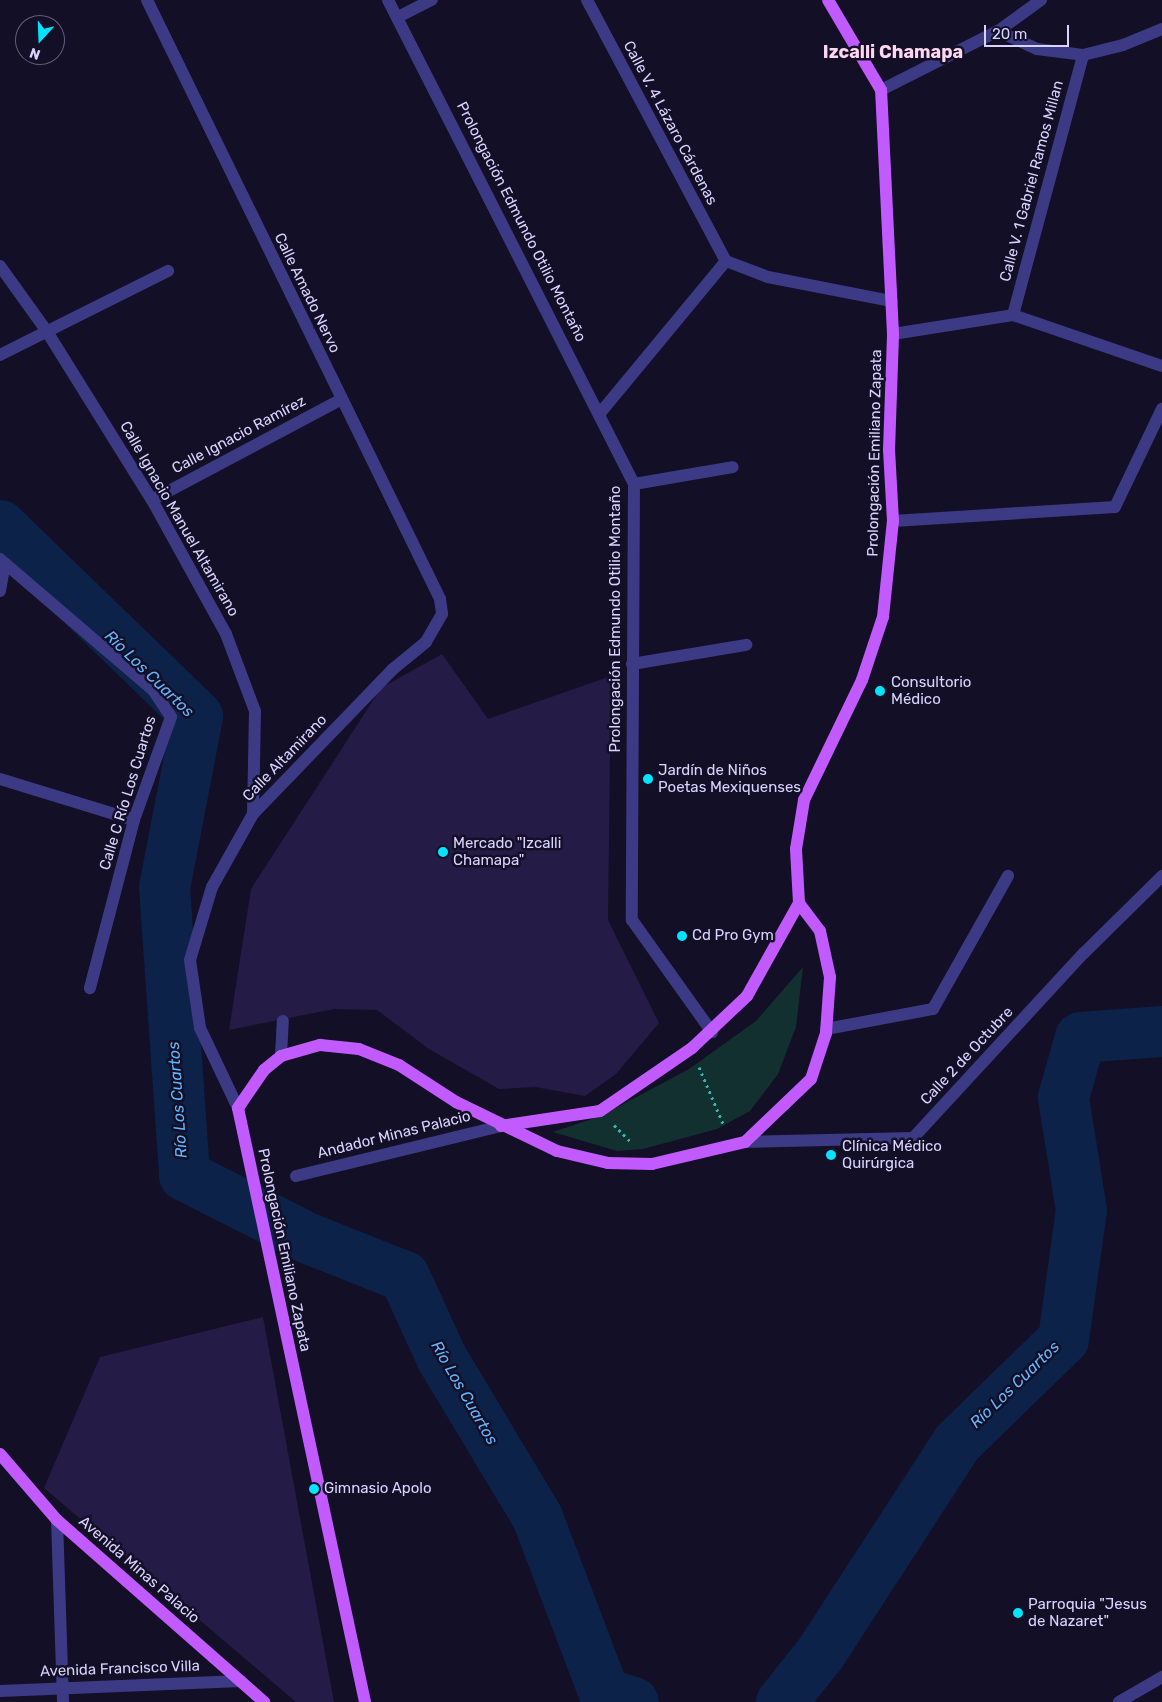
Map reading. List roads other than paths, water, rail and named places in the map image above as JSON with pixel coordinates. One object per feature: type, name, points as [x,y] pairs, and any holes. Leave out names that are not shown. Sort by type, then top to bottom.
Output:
[{"type":"main road","name":"Prolongación Emiliano Zapata","points":[[800,903],[796,849],[804,800],[862,680],[883,617],[893,520],[889,450],[894,334],[881,90],[828,0]]},
{"type":"main road","points":[[238,1108],[264,1070],[280,1056],[320,1045],[359,1049],[399,1065],[500,1126],[557,1151],[608,1163],[652,1164],[732,1148],[745,1142],[811,1079],[826,1029],[830,977],[820,931],[800,903],[747,996],[712,1032],[692,1048],[600,1110],[500,1126]]},
{"type":"main road","name":"Prolongación Emiliano Zapata","points":[[238,1108],[365,1702]]},
{"type":"main road","name":"Avenida Minas Palacio","points":[[0,1454],[57,1520],[264,1702]]},
{"type":"street","name":"Calle Amado Nervo","points":[[148,0],[340,400],[440,599]]},
{"type":"street","name":"Prolongación Edmundo Otilio Montaño","points":[[388,0],[601,412],[634,484],[632,920],[712,1032]]},
{"type":"street","points":[[398,17],[432,0]]},
{"type":"street","name":"Calle V. 4 Lázaro Cárdenas","points":[[587,0],[726,261]]},
{"type":"street","points":[[881,90],[998,31],[1042,0]]},
{"type":"street","points":[[998,31],[1037,49],[1083,55],[1123,46],[1162,28]]},
{"type":"street","name":"Calle V. 1 Gabriel Ramos Millan","points":[[1013,315],[1083,55]]},
{"type":"street","points":[[601,412],[726,261],[768,278],[892,301]]},
{"type":"street","name":"Calle Ignacio Manuel Altamirano","points":[[0,266],[46,330],[152,500],[226,634],[255,711],[253,814]]},
{"type":"street","points":[[0,355],[46,330],[168,271]]},
{"type":"street","points":[[894,334],[1013,315],[1162,366]]},
{"type":"street","name":"Calle Ignacio Ramírez","points":[[152,500],[340,400]]},
{"type":"street","points":[[893,520],[1115,507],[1162,409]]},
{"type":"street","points":[[634,484],[733,467]]},
{"type":"street","points":[[0,591],[2,561]]},
{"type":"street","name":"Calle C Río Los Cuartos","points":[[2,561],[153,690],[171,718],[134,820],[90,988]]},
{"type":"street","name":"Calle Altamirano","points":[[238,1108],[200,1028],[190,960],[212,887],[253,814],[393,669],[426,642],[442,614],[440,599]]},
{"type":"street","points":[[632,664],[746,645]]},
{"type":"street","points":[[0,779],[134,820]]},
{"type":"street","points":[[826,1029],[933,1009],[1008,876]]},
{"type":"street","name":"Calle 2 de Octubre","points":[[745,1142],[913,1138],[1084,953],[1162,876]]},
{"type":"street","points":[[280,1056],[284,1021]]},
{"type":"street","name":"Andador Minas Palacio","points":[[296,1176],[500,1126]]},
{"type":"street","points":[[57,1520],[63,1702]]},
{"type":"street","points":[[1123,1701],[1162,1677]]},
{"type":"street","name":"Avenida Francisco Villa","points":[[0,1691],[241,1680]]},
{"type":"waterway","name":"Río Los Cuartos","points":[[0,525],[197,716],[164,887],[184,1175],[308,1238],[404,1276],[441,1357],[537,1517],[604,1693],[633,1702]]},
{"type":"waterway","name":"Río Los Cuartos","points":[[781,1702],[820,1653],[957,1442],[1063,1339],[1081,1210],[1063,1097],[1080,1037],[1162,1031]]},
{"type":"place","name":"Consultorio Médico","points":[[880,691]]},
{"type":"place","name":"Jardín de Niños Poetas Mexiquenses","points":[[648,779]]},
{"type":"place","name":"Mercado \"Izcalli Chamapa\"","points":[[443,852]]},
{"type":"place","name":"Cd Pro Gym","points":[[682,936]]},
{"type":"place","name":"Clínica Médico Quirúrgica","points":[[831,1155]]},
{"type":"place","name":"Gimnasio Apolo","points":[[314,1489]]},
{"type":"place","name":"Parroquia \"Jesus de Nazaret\"","points":[[1018,1613]]},
{"type":"district","name":"Izcalli Chamapa","points":[[893,52]]}]
